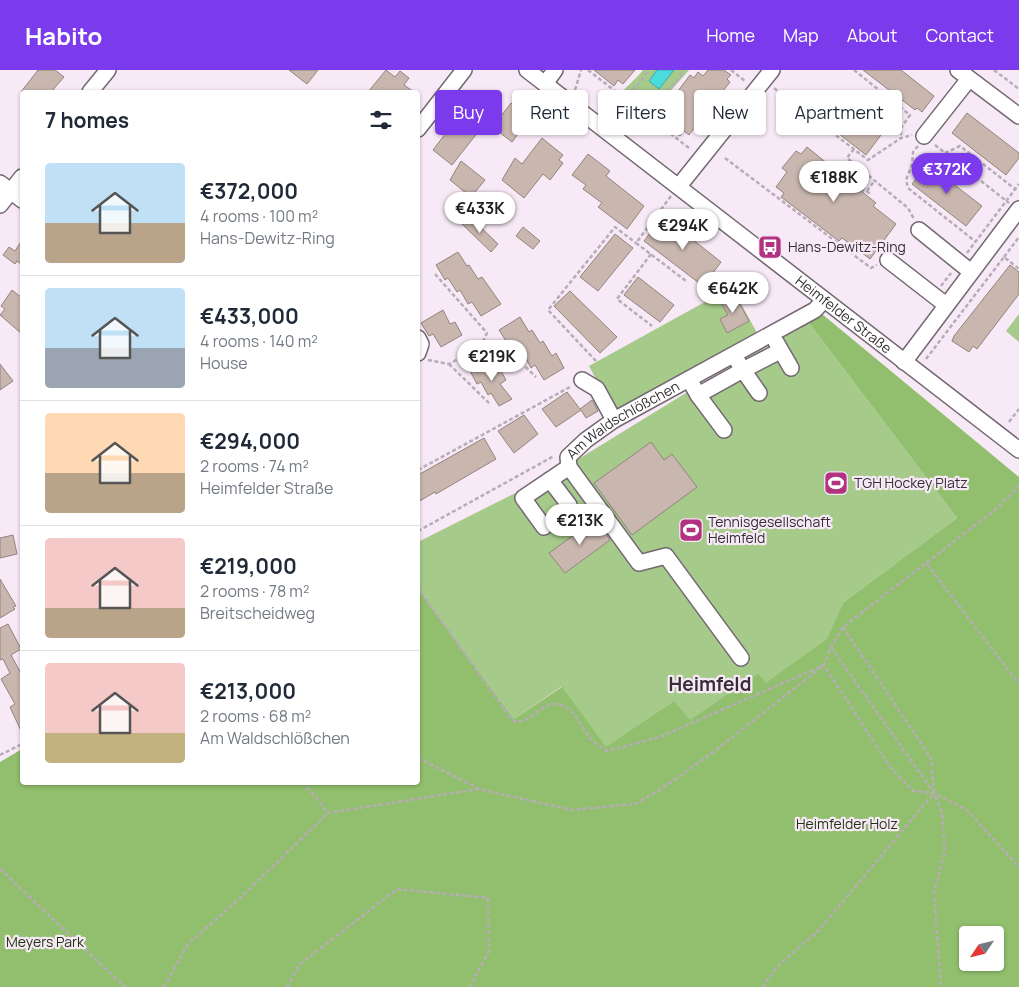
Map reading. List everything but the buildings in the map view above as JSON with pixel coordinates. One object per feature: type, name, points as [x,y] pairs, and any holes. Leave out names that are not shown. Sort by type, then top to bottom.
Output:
[{"type":"street","points":[[92,90],[108,70]]},
{"type":"street","points":[[420,126],[464,70]]},
{"type":"street","name":"Heimfelder Straße","points":[[526,70],[679,186],[1019,450]]},
{"type":"street","points":[[545,84],[555,70]]},
{"type":"street","points":[[679,186],[772,70]]},
{"type":"street","points":[[925,137],[964,74],[1019,116]]},
{"type":"street","points":[[0,205],[20,180]]},
{"type":"street","points":[[904,362],[1018,210]]},
{"type":"street","points":[[919,230],[971,272]]},
{"type":"street","points":[[888,260],[946,305]]},
{"type":"street","name":"Am Waldschlößchen","points":[[569,462],[586,440],[614,420],[815,310],[824,300]]},
{"type":"street","points":[[772,334],[791,368]]},
{"type":"street","points":[[420,342],[422,356]]},
{"type":"street","points":[[698,395],[780,350]]},
{"type":"street","points":[[734,355],[759,393]]},
{"type":"street","points":[[689,379],[698,395],[724,430]]},
{"type":"street","points":[[582,380],[597,389],[614,420]]},
{"type":"street","points":[[544,527],[523,498],[550,480],[569,462],[639,563],[666,556],[741,658]]},
{"type":"street","points":[[550,480],[568,506]]},
{"type":"path","points":[[575,90],[581,70]]},
{"type":"path","points":[[588,70],[613,90]]},
{"type":"path","points":[[633,90],[648,70]]},
{"type":"path","points":[[668,90],[678,80],[683,70]]},
{"type":"path","points":[[731,70],[742,79]]},
{"type":"path","points":[[854,70],[910,115],[901,128],[901,138]]},
{"type":"path","points":[[994,70],[1019,89]]},
{"type":"path","points":[[672,135],[689,148]]},
{"type":"path","points":[[836,135],[868,160],[901,138],[914,135],[925,137],[1018,210]]},
{"type":"path","points":[[925,137],[913,152],[912,165],[906,180],[908,188],[987,250]]},
{"type":"path","points":[[945,152],[960,146],[1015,189]]},
{"type":"path","points":[[854,149],[846,158],[908,208],[919,230]]},
{"type":"path","points":[[725,158],[871,268],[888,260]]},
{"type":"path","points":[[840,174],[850,161]]},
{"type":"path","points":[[867,196],[869,193],[867,191],[875,180]]},
{"type":"path","points":[[636,243],[679,186]]},
{"type":"path","points":[[862,192],[864,190],[867,191]]},
{"type":"path","points":[[596,361],[548,310],[615,227],[686,281]]},
{"type":"path","points":[[926,359],[1019,237]]},
{"type":"path","points":[[651,254],[617,299],[652,326]]},
{"type":"path","points":[[1004,257],[1019,270]]},
{"type":"path","points":[[435,274],[487,333],[481,346]]},
{"type":"path","points":[[449,364],[481,346],[505,347],[536,377]]},
{"type":"path","points":[[422,356],[449,364],[490,404]]},
{"type":"path","points":[[420,469],[582,380]]},
{"type":"path","points":[[1009,422],[1019,409]]},
{"type":"path","name":"Am Waldschlößchen","points":[[420,530],[554,456],[569,462]]},
{"type":"path","points":[[420,759],[479,788],[572,810],[635,804],[712,753],[824,665],[831,647],[843,627],[996,510],[1019,486]]},
{"type":"path","points":[[927,564],[1019,684]]},
{"type":"path","points":[[420,591],[512,720],[522,722],[546,706],[560,704],[572,711],[592,741],[607,751],[660,737],[824,665]]},
{"type":"path","points":[[762,987],[780,964],[819,930],[934,794],[931,758],[843,627]]},
{"type":"path","points":[[831,647],[934,794],[942,812],[946,851],[934,892],[941,987]]},
{"type":"path","points":[[824,665],[890,767],[913,791],[934,794],[967,810],[1019,867]]},
{"type":"path","points":[[0,755],[20,745]]},
{"type":"path","points":[[305,785],[328,813]]},
{"type":"path","points":[[164,987],[188,944],[328,813],[479,788]]},
{"type":"path","points":[[0,869],[124,987]]},
{"type":"path","points":[[287,987],[299,965],[397,889],[488,898],[489,951],[470,987]]},
{"type":"green space","points":[[643,70],[689,70],[671,90],[624,90]]},
{"type":"green space","points":[[732,287],[757,333],[614,413],[589,366]]},
{"type":"green space","name":"Heimfelder Holz","points":[[822,314],[1019,477],[1019,987],[0,987],[0,762],[20,750],[20,785],[420,785],[420,592],[514,719],[562,687],[606,747],[674,701],[690,720],[758,674],[766,683],[827,639],[844,602],[957,518],[809,323]]},
{"type":"green space","points":[[1019,314],[1019,342],[1006,331]]},
{"type":"green space","name":"Heimfelder Holz","points":[[809,323],[957,518],[844,602],[1019,850],[1019,987],[0,987],[0,838],[21,785],[420,785],[420,781],[513,744],[601,779],[674,701],[606,748],[561,687],[514,719],[420,592],[420,541],[559,471],[694,388]]},
{"type":"water","points":[[657,70],[674,70],[659,89],[649,81]]},
{"type":"place","name":"Hans-Dewitz-Ring","points":[[770,247]]},
{"type":"place","name":"TGH Hockey Platz","points":[[836,483]]},
{"type":"place","name":"Tennisgesellschaft Heimfeld","points":[[691,530]]},
{"type":"district","name":"Heimfeld","points":[[710,684]]},
{"type":"park label","name":"Meyers Park","points":[[45,942]]}]
